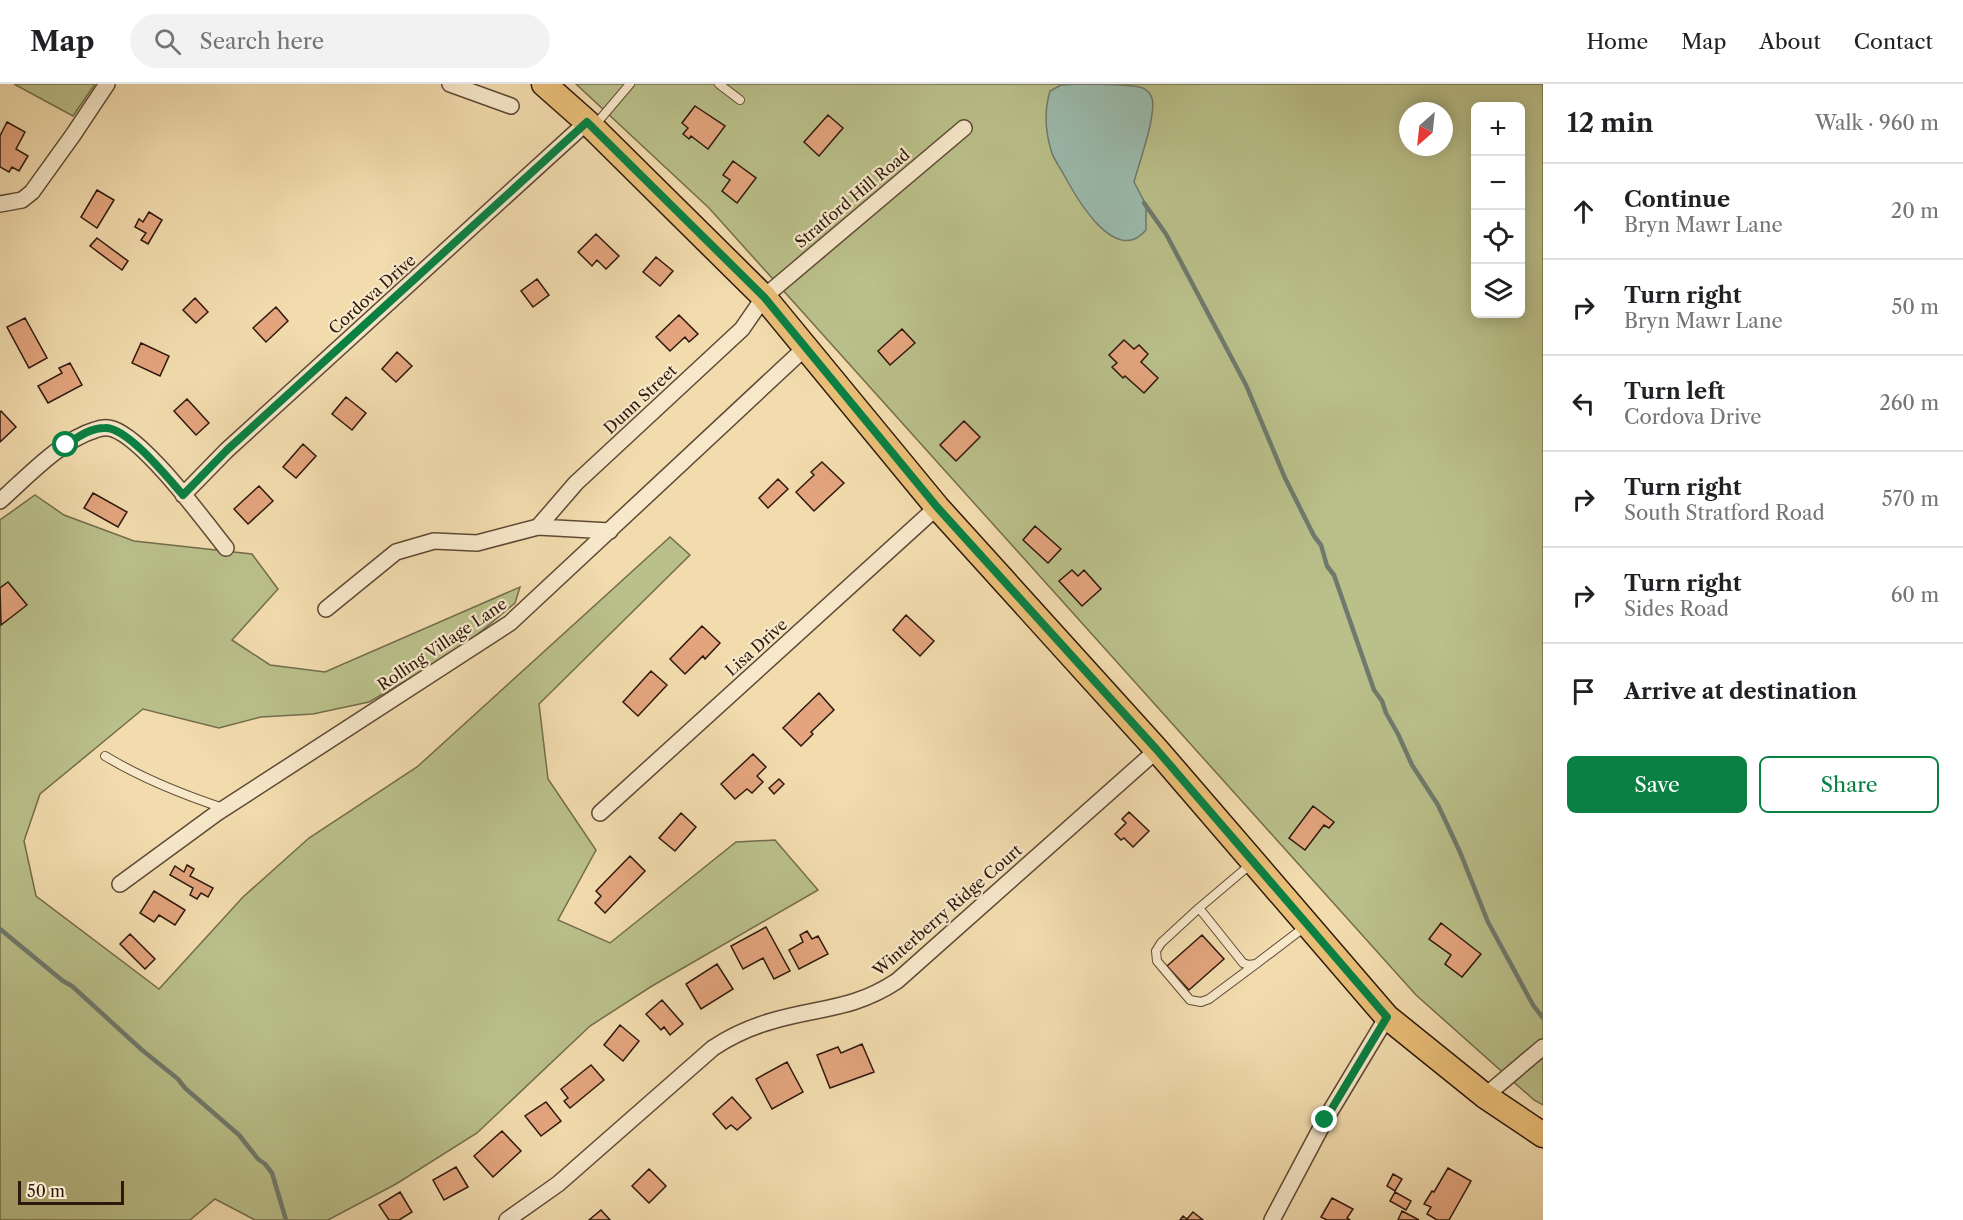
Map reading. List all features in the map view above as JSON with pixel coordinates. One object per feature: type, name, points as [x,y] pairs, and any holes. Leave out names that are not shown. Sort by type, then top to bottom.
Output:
[{"type":"main road","points":[[544,84],[590,125],[764,297],[937,507],[1157,750],[1387,1017],[1485,1096],[1543,1135]]},
{"type":"street","points":[[0,204],[22,200],[32,192],[107,84]]},
{"type":"street","points":[[450,84],[511,106]]},
{"type":"street","name":"Cordova Drive","points":[[183,495],[227,450],[590,125]]},
{"type":"street","name":"Stratford Hill Road","points":[[764,297],[963,128]]},
{"type":"street","name":"Dunn Street","points":[[538,527],[576,483],[742,329],[764,297]]},
{"type":"street","name":"Rolling Village Lane","points":[[120,884],[225,808],[510,623],[806,347]]},
{"type":"street","points":[[0,501],[66,445],[95,429],[107,428],[119,432],[135,444],[183,495],[226,548]]},
{"type":"street","name":"Lisa Drive","points":[[600,813],[937,507]]},
{"type":"street","points":[[326,609],[396,552],[434,541],[477,543],[538,527],[609,531]]},
{"type":"street","name":"Winterberry Ridge Court","points":[[507,1220],[552,1189],[713,1048],[729,1037],[770,1021],[851,1004],[882,991],[897,981],[1157,750]]},
{"type":"street","points":[[1272,1220],[1325,1120],[1387,1017]]},
{"type":"street","points":[[1485,1096],[1543,1047]]},
{"type":"lane","points":[[590,125],[630,84]]},
{"type":"lane","points":[[719,84],[740,100]]},
{"type":"lane","points":[[105,756],[172,791],[225,808]]},
{"type":"lane","points":[[1253,862],[1161,943],[1156,951],[1157,961],[1190,1000],[1201,1002],[1209,999],[1307,925]]},
{"type":"lane","points":[[1199,909],[1243,963],[1256,964]]},
{"type":"green space","points":[[14,84],[95,84],[73,116]]},
{"type":"green space","points":[[576,84],[1543,84],[1543,1105],[1534,1100],[1416,995],[709,208]]},
{"type":"green space","points":[[35,495],[64,515],[134,541],[252,554],[278,589],[232,640],[270,665],[325,672],[520,587],[515,603],[459,650],[369,702],[313,714],[261,717],[219,728],[143,709],[40,794],[24,841],[36,896],[159,989],[243,897],[309,838],[417,767],[670,537],[690,555],[539,704],[548,779],[596,850],[558,920],[610,943],[736,842],[775,840],[818,890],[652,986],[590,1026],[477,1133],[396,1184],[328,1220],[255,1220],[215,1199],[190,1220],[0,1220],[0,520]]},
{"type":"shaded area","points":[[1061,85],[1140,87],[1147,90],[1151,96],[1153,103],[1150,125],[1134,182],[1146,205],[1146,230],[1134,239],[1122,240],[1110,235],[1098,225],[1078,198],[1052,153],[1046,120],[1050,91]]},
{"type":"building","points":[[695,106],[725,126],[708,149],[691,136],[689,139],[683,134],[688,128],[682,123]]},
{"type":"building","points":[[828,115],[843,128],[819,156],[804,142]]},
{"type":"building","points":[[7,122],[25,132],[16,149],[28,156],[19,171],[12,167],[9,172],[0,167],[0,136]]},
{"type":"building","points":[[733,161],[756,178],[737,203],[722,191],[730,180],[723,175]]},
{"type":"building","points":[[97,190],[114,200],[97,228],[81,217]]},
{"type":"building","points":[[149,212],[162,220],[148,244],[141,240],[146,233],[135,227],[139,219],[143,222]]},
{"type":"building","points":[[596,234],[619,256],[606,269],[597,260],[592,266],[578,252]]},
{"type":"building","points":[[97,238],[128,261],[122,270],[90,246]]},
{"type":"building","points":[[656,257],[673,271],[660,286],[643,272]]},
{"type":"building","points":[[537,279],[549,295],[533,307],[521,291]]},
{"type":"building","points":[[195,298],[208,312],[196,323],[183,310]]},
{"type":"building","points":[[276,307],[288,321],[266,342],[253,328]]},
{"type":"building","points":[[679,315],[698,334],[689,342],[685,337],[670,351],[656,337]]},
{"type":"building","points":[[25,318],[47,358],[29,368],[7,327]]},
{"type":"building","points":[[902,329],[915,343],[890,365],[878,351]]},
{"type":"building","points":[[1124,340],[1134,349],[1139,345],[1148,354],[1141,362],[1158,378],[1144,393],[1112,367],[1117,363],[1109,355]]},
{"type":"building","points":[[141,343],[169,356],[160,376],[132,363]]},
{"type":"building","points":[[397,352],[412,366],[396,382],[382,369]]},
{"type":"building","points":[[70,363],[82,385],[48,403],[38,386],[62,373],[59,368]]},
{"type":"building","points":[[346,397],[366,413],[352,430],[332,414]]},
{"type":"building","points":[[187,399],[209,423],[196,435],[174,411]]},
{"type":"building","points":[[0,412],[16,427],[0,442]]},
{"type":"building","points":[[964,421],[980,437],[956,461],[940,445]]},
{"type":"building","points":[[303,444],[316,456],[296,478],[283,467]]},
{"type":"building","points":[[822,462],[844,483],[814,511],[796,492],[814,475],[811,472]]},
{"type":"building","points":[[778,479],[788,489],[768,508],[759,498]]},
{"type":"building","points":[[259,486],[273,501],[248,524],[234,509]]},
{"type":"building","points":[[93,493],[127,512],[118,527],[84,508]]},
{"type":"building","points":[[1035,526],[1061,549],[1048,563],[1023,540]]},
{"type":"building","points":[[1072,570],[1078,576],[1084,570],[1101,589],[1082,606],[1059,581]]},
{"type":"building","points":[[8,582],[27,605],[1,625],[0,588]]},
{"type":"building","points":[[906,615],[934,641],[920,656],[893,630]]},
{"type":"building","points":[[702,626],[720,643],[705,659],[703,656],[685,674],[670,659]]},
{"type":"building","points":[[651,671],[667,685],[638,716],[623,702]]},
{"type":"building","points":[[819,693],[834,710],[811,732],[813,734],[801,746],[783,728]]},
{"type":"building","points":[[753,754],[766,767],[757,776],[763,782],[752,793],[747,789],[735,799],[721,784]]},
{"type":"building","points":[[779,779],[784,784],[774,794],[769,788]]},
{"type":"building","points":[[1313,806],[1334,822],[1329,828],[1324,825],[1305,850],[1289,838]]},
{"type":"building","points":[[1129,812],[1149,831],[1133,847],[1124,838],[1121,840],[1115,834],[1126,823],[1122,819]]},
{"type":"building","points":[[681,813],[696,827],[675,851],[659,838]]},
{"type":"building","points":[[630,856],[645,871],[605,913],[595,903],[601,896],[596,891]]},
{"type":"building","points":[[187,865],[194,869],[190,876],[213,888],[208,897],[201,893],[197,899],[190,895],[193,888],[170,875],[175,866],[184,872]]},
{"type":"building","points":[[154,891],[185,910],[175,925],[159,915],[154,922],[140,913]]},
{"type":"building","points":[[1441,923],[1481,954],[1462,977],[1445,964],[1451,955],[1429,939]]},
{"type":"building","points":[[766,927],[790,971],[774,979],[763,958],[743,969],[731,946]]},
{"type":"building","points":[[807,931],[812,939],[818,936],[828,954],[799,969],[789,950],[803,942],[800,935]]},
{"type":"building","points":[[130,934],[155,959],[145,969],[120,944]]},
{"type":"building","points":[[1202,935],[1224,959],[1189,990],[1167,966]]},
{"type":"building","points":[[717,964],[733,989],[701,1009],[686,984]]},
{"type":"building","points":[[662,1000],[683,1024],[670,1035],[664,1027],[661,1030],[646,1014]]},
{"type":"building","points":[[620,1025],[639,1041],[623,1061],[604,1045]]},
{"type":"building","points":[[862,1044],[874,1072],[830,1088],[817,1055],[838,1047],[841,1053]]},
{"type":"building","points":[[787,1062],[803,1092],[772,1109],[756,1079]]},
{"type":"building","points":[[591,1065],[604,1080],[570,1108],[564,1101],[568,1098],[561,1089]]},
{"type":"building","points":[[732,1097],[751,1118],[737,1130],[731,1125],[726,1129],[713,1114]]},
{"type":"building","points":[[546,1102],[561,1121],[541,1136],[525,1116]]},
{"type":"building","points":[[502,1131],[521,1151],[493,1177],[474,1156]]},
{"type":"building","points":[[456,1167],[468,1187],[444,1200],[433,1180]]},
{"type":"building","points":[[1448,1168],[1471,1181],[1449,1220],[1437,1220],[1427,1214],[1431,1207],[1424,1204]]},
{"type":"building","points":[[649,1169],[666,1186],[649,1203],[632,1186]]},
{"type":"building","points":[[1393,1174],[1402,1179],[1395,1191],[1387,1186]]},
{"type":"building","points":[[400,1192],[412,1212],[399,1220],[389,1220],[379,1205]]},
{"type":"building","points":[[1395,1192],[1411,1201],[1406,1210],[1390,1201]]},
{"type":"building","points":[[1332,1198],[1353,1209],[1347,1218],[1350,1220],[1327,1220],[1321,1217]]},
{"type":"building","points":[[601,1210],[610,1220],[589,1220]]},
{"type":"building","points":[[1402,1211],[1419,1220],[1398,1220]]},
{"type":"building","points":[[1193,1212],[1203,1220],[1180,1220],[1183,1216],[1187,1219]]},
{"type":"waterway","points":[[1144,203],[1166,234],[1246,385],[1285,478],[1314,536],[1321,545],[1327,566],[1334,575],[1374,690],[1382,701],[1412,765],[1438,805],[1488,922],[1533,1005],[1543,1018]]},
{"type":"waterway","points":[[0,929],[72,986],[239,1135],[272,1173],[286,1220]]},
{"type":"route","points":[[66,445],[95,429],[113,429],[135,444],[183,495],[227,450],[587,122],[764,297],[937,507],[1157,750],[1387,1017],[1325,1120]]}]
